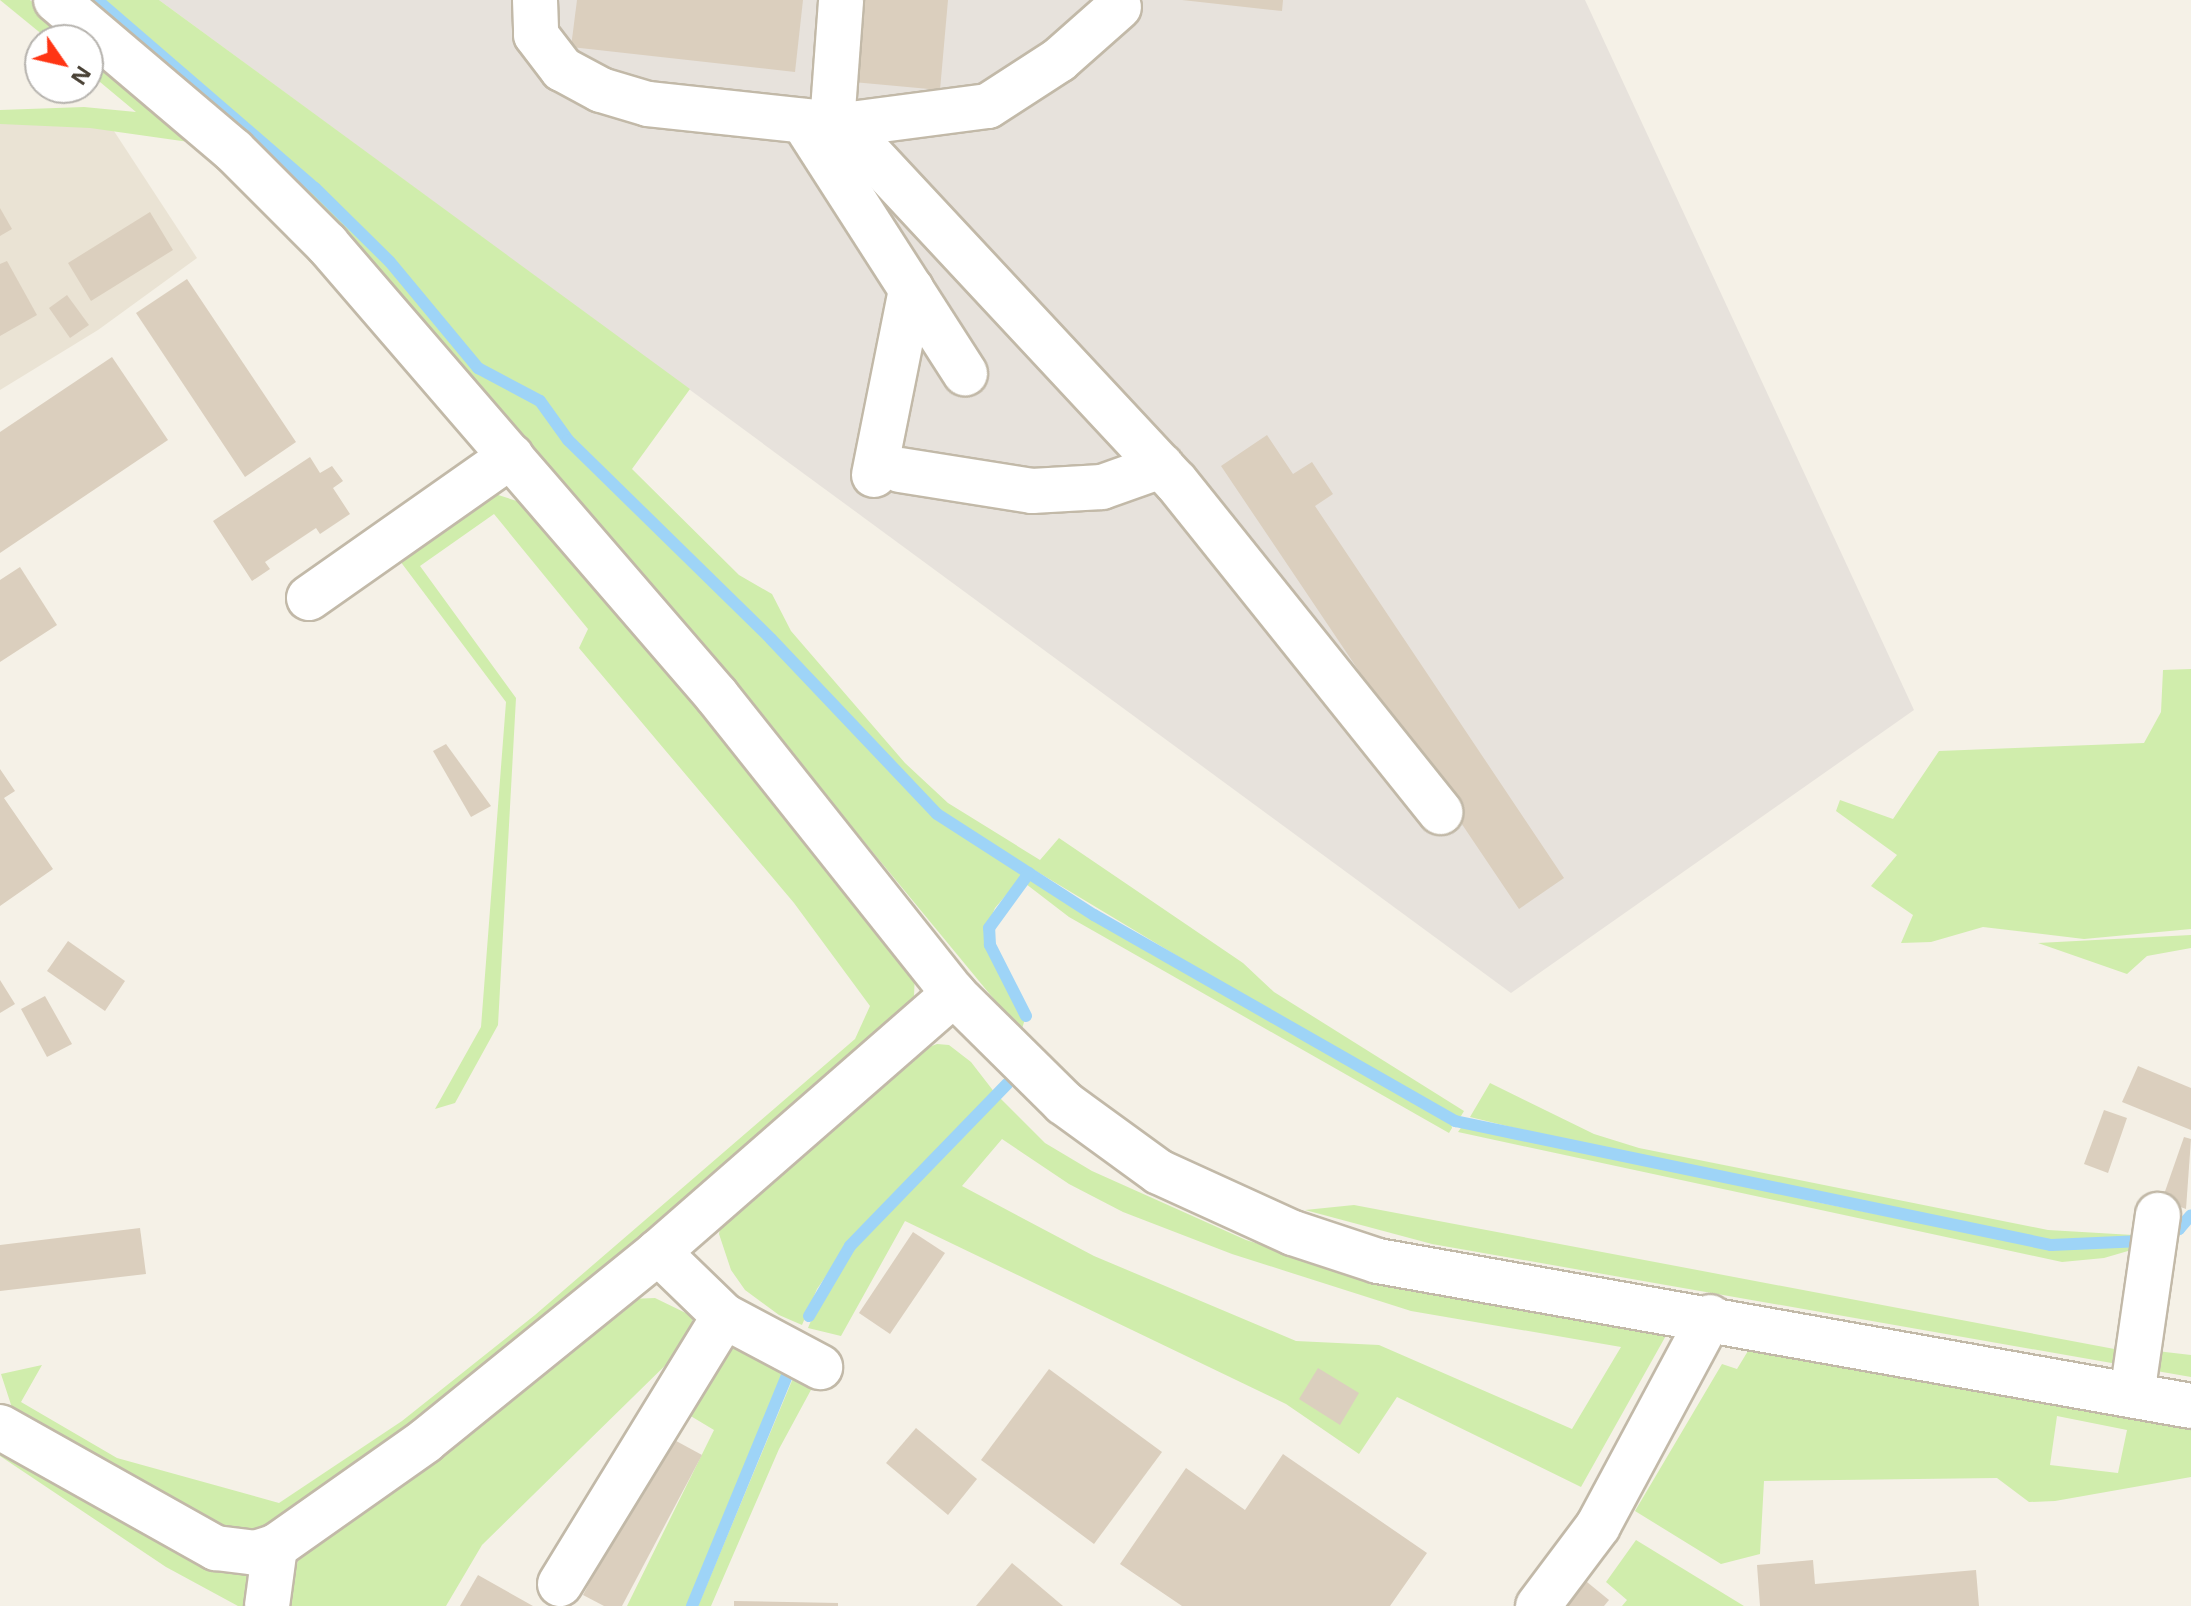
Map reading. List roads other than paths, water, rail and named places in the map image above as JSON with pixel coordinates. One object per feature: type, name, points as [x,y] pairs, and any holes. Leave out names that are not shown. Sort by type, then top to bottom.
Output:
[{"type":"street","points":[[56,0],[234,151],[384,305],[795,791],[954,994],[1093,1128],[1159,1172],[1293,1233],[1378,1261],[1710,1317],[2191,1406]]},
{"type":"street","points":[[535,0],[536,35],[562,69],[601,90],[648,104],[826,124],[988,106],[1059,60],[1119,7]]},
{"type":"street","points":[[841,0],[826,124],[911,289],[965,373]]},
{"type":"street","points":[[826,124],[1161,466],[1440,812]]},
{"type":"street","points":[[911,289],[887,472],[1032,491],[1102,487],[1161,466]]},
{"type":"street","points":[[309,598],[511,456]]},
{"type":"street","points":[[0,1427],[216,1548],[255,1553],[275,1547],[425,1441],[658,1252],[954,994]]},
{"type":"street","points":[[2132,1395],[2158,1215]]},
{"type":"street","points":[[658,1252],[724,1316],[820,1367]]},
{"type":"street","points":[[560,1584],[724,1316]]},
{"type":"street","points":[[1538,1606],[1598,1526],[1710,1317]]},
{"type":"street","points":[[267,1606],[275,1547]]},
{"type":"waterway","points":[[97,0],[315,188],[390,262],[478,368],[540,401],[568,440],[771,639],[937,814],[1094,915],[1455,1121],[2051,1245],[2142,1241]]},
{"type":"waterway","points":[[1026,1016],[990,945],[989,928],[1029,873]]},
{"type":"waterway","points":[[809,1316],[850,1246],[1007,1084]]},
{"type":"waterway","points":[[2165,1234],[2179,1229],[2191,1215]]},
{"type":"waterway","points":[[692,1606],[787,1375]]}]
